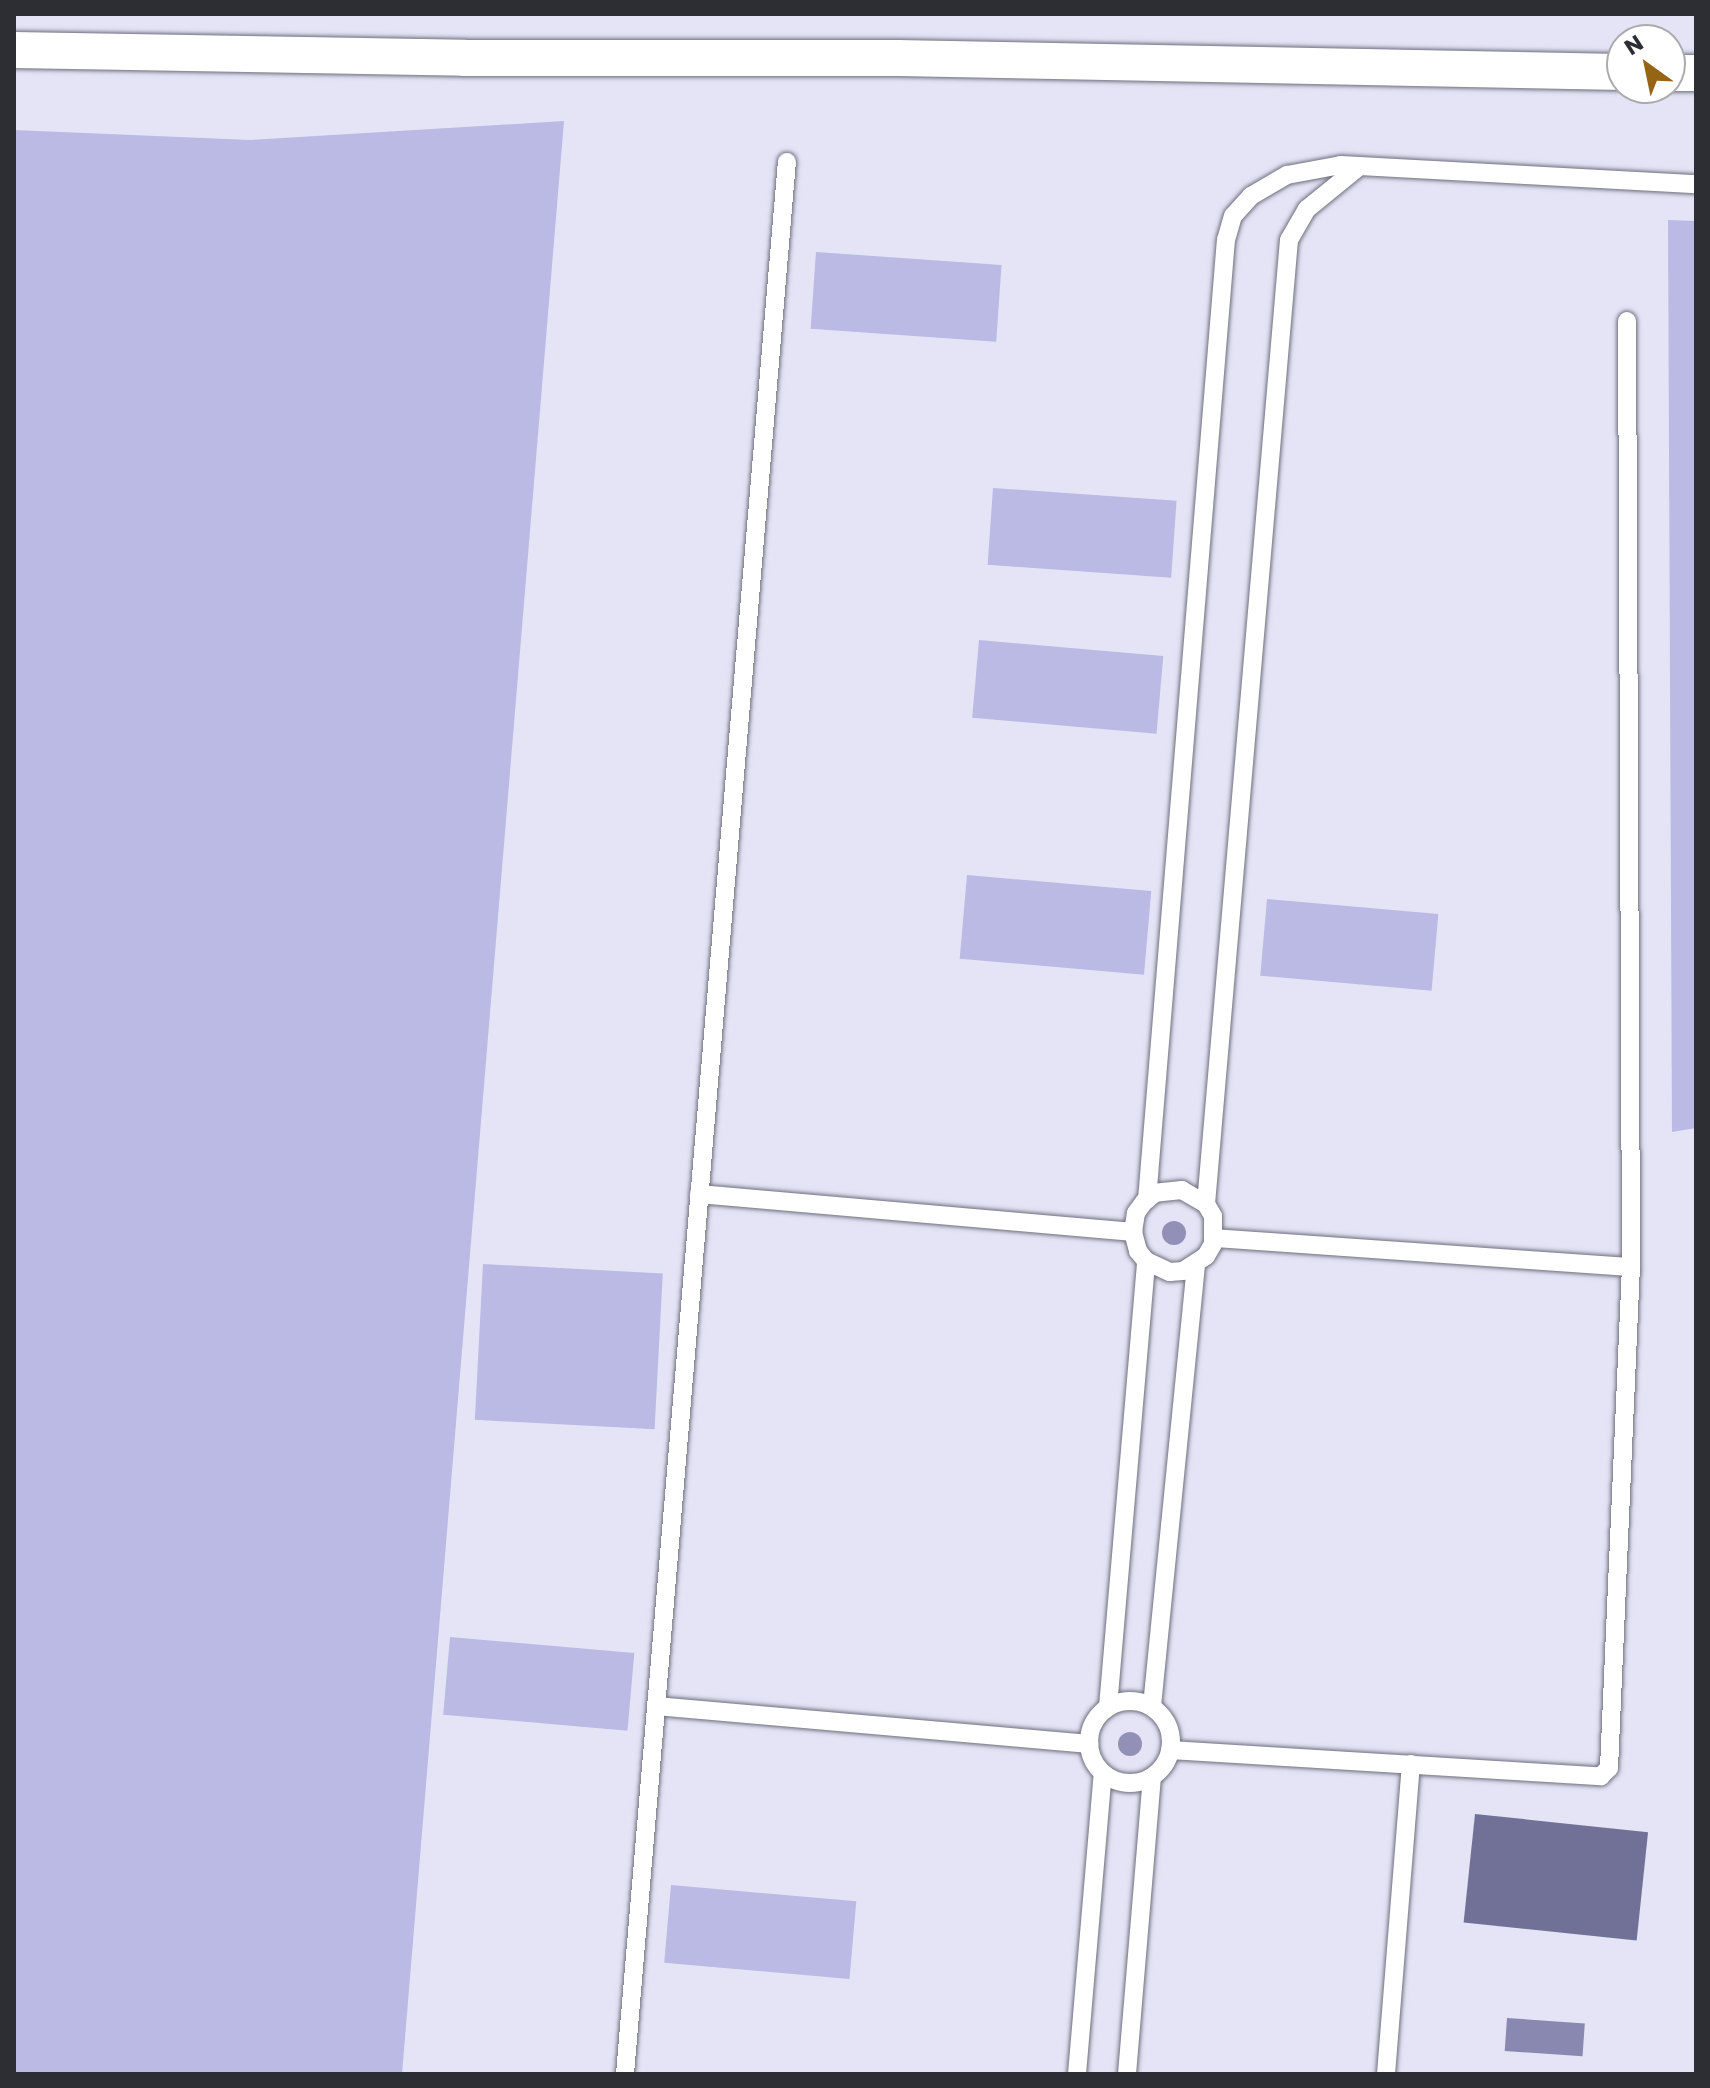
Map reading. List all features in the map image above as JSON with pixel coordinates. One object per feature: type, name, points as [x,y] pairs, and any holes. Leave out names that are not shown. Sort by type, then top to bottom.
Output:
[{"type":"street","points":[[14,50],[68,48],[465,58],[914,58],[1606,72]]},
{"type":"lane","points":[[625,2074],[787,162]]},
{"type":"lane","points":[[1147,1200],[1226,240],[1233,216],[1242,206],[1287,175],[1311,168],[1360,166],[1696,184]]},
{"type":"lane","points":[[1206,1204],[1289,240],[1307,209],[1360,166]]},
{"type":"lane","points":[[1170,1750],[1601,1776],[1609,1768],[1631,1267],[1627,321]]},
{"type":"lane","points":[[1182,1190],[1206,1204],[1213,1216],[1214,1238],[1206,1256],[1196,1265],[1170,1272],[1146,1261],[1138,1251],[1133,1232],[1136,1213],[1147,1200],[1155,1193],[1182,1190]]},
{"type":"lane","points":[[699,1194],[1133,1232]]},
{"type":"lane","points":[[1214,1238],[1631,1267]]},
{"type":"lane","points":[[1108,1707],[1146,1261]]},
{"type":"lane","points":[[1152,1706],[1196,1265]]},
{"type":"lane","points":[[1125,1701],[1152,1706],[1170,1727],[1170,1750],[1163,1768],[1152,1777],[1127,1783],[1103,1773],[1095,1763],[1089,1744],[1093,1725],[1108,1707],[1125,1701]]},
{"type":"lane","points":[[656,1706],[1089,1744]]},
{"type":"lane","points":[[1386,2074],[1411,1764]]},
{"type":"lane","points":[[1077,2074],[1103,1773]]},
{"type":"lane","points":[[1127,2074],[1152,1777]]},
{"type":"shaded area","points":[[564,121],[402,2074],[14,2074],[14,130],[250,140]]},
{"type":"shaded area","points":[[1668,220],[1696,221],[1696,1128],[1672,1132]]},
{"type":"shaded area","points":[[816,252],[1002,265],[996,342],[811,329]]},
{"type":"shaded area","points":[[993,488],[1177,501],[1171,578],[988,565]]},
{"type":"shaded area","points":[[979,640],[1163,656],[1156,734],[972,718]]},
{"type":"shaded area","points":[[967,875],[1151,891],[1144,975],[960,959]]},
{"type":"shaded area","points":[[1267,899],[1438,914],[1432,991],[1260,976]]},
{"type":"shaded area","points":[[483,1264],[663,1273],[655,1429],[475,1420]]},
{"type":"shaded area","points":[[450,1637],[634,1653],[627,1731],[443,1715]]},
{"type":"shaded area","points":[[671,1885],[856,1901],[849,1979],[664,1963]]},
{"type":"shaded area","points":[[1507,2018],[1585,2023],[1583,2056],[1505,2051]]},
{"type":"building","points":[[1475,1814],[1648,1832],[1637,1941],[1464,1922]]}]
